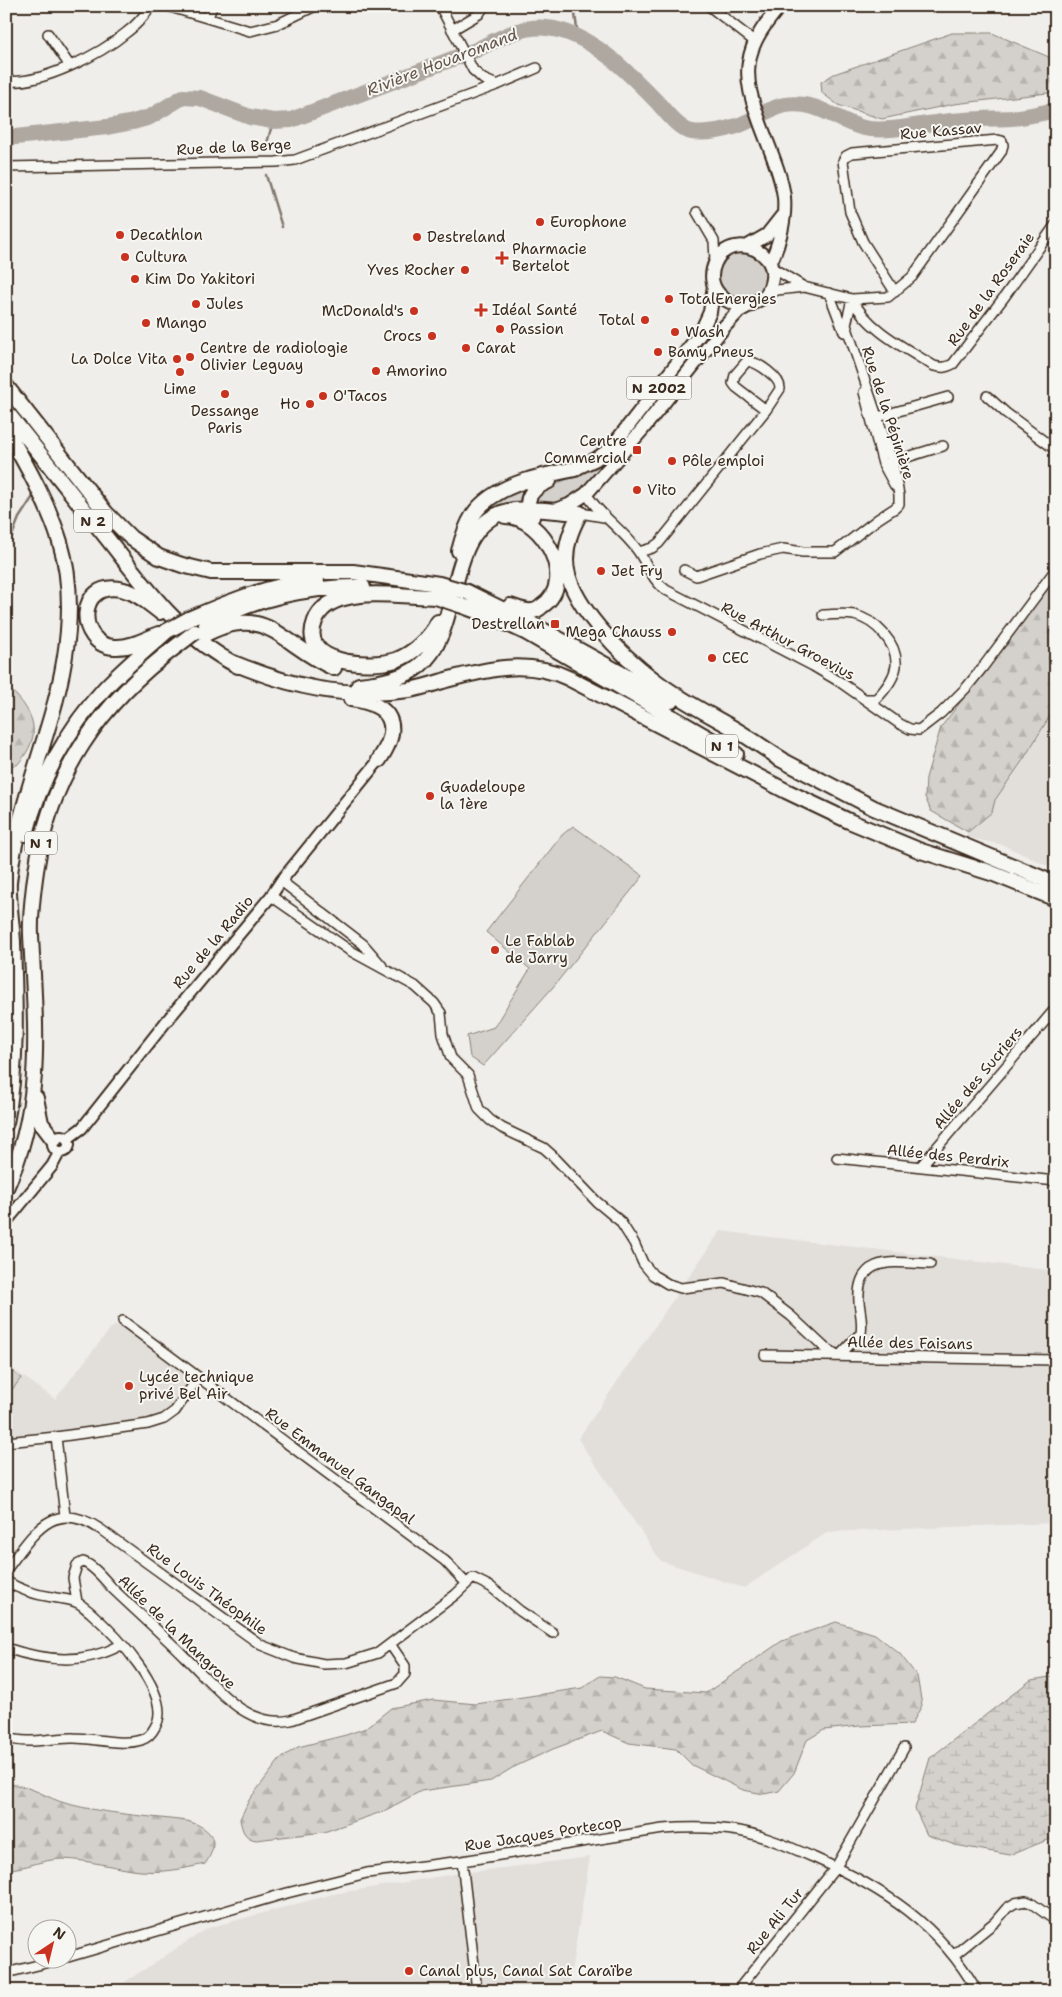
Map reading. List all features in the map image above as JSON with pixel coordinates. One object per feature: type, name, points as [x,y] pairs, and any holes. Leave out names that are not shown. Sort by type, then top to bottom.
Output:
[{"type":"highway","name":"N 2","points":[[6,386],[106,513],[131,538],[160,557],[187,567],[211,572],[320,571],[380,575]]},
{"type":"highway","name":"N 2","points":[[6,411],[140,581],[192,629],[208,648],[231,662]]},
{"type":"highway","points":[[6,430],[49,512],[61,544],[67,575],[68,606],[67,636],[58,692],[29,782],[13,851],[9,884],[12,912]]},
{"type":"highway","points":[[467,592],[531,611],[539,609],[549,602],[557,584],[556,563],[529,510],[528,500],[532,491],[540,484],[574,469]]},
{"type":"highway","points":[[437,591],[343,598],[325,606],[317,616],[312,632],[314,641],[320,649],[334,659],[356,664],[396,660],[412,652],[434,630],[442,615],[462,540],[474,514],[493,497],[510,488],[543,476],[574,469]]},
{"type":"highway","points":[[231,662],[291,681],[343,686],[373,683],[403,675],[419,666],[434,646],[443,628],[458,574],[470,543],[481,526],[504,512],[529,510],[580,513],[571,531],[566,560],[569,580],[590,617],[655,680],[783,760]]},
{"type":"highway","points":[[492,519],[504,516],[519,518],[533,526],[546,541]]},
{"type":"highway","name":"N 1","points":[[6,1188],[17,1161],[29,1120],[34,1090],[36,1014],[31,933],[32,907],[39,853],[46,820],[63,777],[90,732],[120,695],[151,667],[180,646],[192,629],[230,601],[267,588],[334,577],[380,575],[437,591],[460,605],[493,616],[525,632],[730,751],[815,796],[990,873],[1056,899]]},
{"type":"highway","name":"N 1","points":[[6,1123],[11,1098],[16,1039],[12,912],[19,864],[29,820],[44,782],[73,730],[104,689],[167,631],[192,629],[246,605],[262,600],[346,587],[467,592],[532,624],[874,808],[1056,884]]},
{"type":"highway","points":[[167,631],[125,647],[114,648],[104,645],[92,634],[88,624],[86,608],[92,597],[104,590],[114,588],[126,590],[192,629],[220,627],[233,623],[260,625],[278,633],[325,664],[350,673],[377,671],[412,659],[432,644],[443,628]]},
{"type":"highway","points":[[231,662],[268,677],[304,687],[371,693],[418,689],[474,672],[496,668],[530,667],[546,670],[568,678],[786,791],[850,821],[921,851],[990,873]]},
{"type":"highway","points":[[231,662],[267,680],[288,687],[326,696],[368,702],[380,707],[388,715],[392,728],[390,740],[379,760]]},
{"type":"highway","points":[[34,1090],[41,1123],[60,1144]]},
{"type":"main road","points":[[771,266],[758,251],[748,246],[738,246],[729,250],[715,263],[714,286],[724,300],[732,304],[749,306],[766,296],[771,284],[771,266],[780,240],[784,195],[752,101],[748,74],[754,41],[780,6]]},
{"type":"main road","points":[[748,246],[767,235],[782,216]]},
{"type":"main road","name":"N 2002","points":[[574,469],[596,459],[611,448],[694,343],[708,318],[714,286]]},
{"type":"main road","name":"N 2002","points":[[580,513],[642,430],[724,327],[739,312],[749,306]]},
{"type":"main road","points":[[550,512],[569,505],[586,494],[642,430]]},
{"type":"street","points":[[6,81],[15,82],[37,78],[70,66],[106,48],[128,32],[151,6]]},
{"type":"street","points":[[167,6],[250,30],[278,24],[315,6]]},
{"type":"street","points":[[208,18],[212,6]]},
{"type":"street","points":[[440,6],[468,64],[479,76],[497,85]]},
{"type":"street","points":[[452,30],[479,14],[484,6]]},
{"type":"street","points":[[710,6],[754,41]]},
{"type":"street","points":[[48,34],[70,66]]},
{"type":"street","name":"Rue de la Berge","points":[[6,167],[276,162],[295,160],[497,85],[537,68]]},
{"type":"street","name":"Rue Kassav","points":[[852,299],[880,299],[888,297],[895,292],[912,277],[1001,152],[1002,141],[852,153],[846,156],[843,161],[850,212],[863,242],[895,292]]},
{"type":"street","points":[[697,212],[714,241],[715,263]]},
{"type":"street","name":"Rue de la Roseraie","points":[[852,299],[861,314],[876,328],[934,366],[948,367],[953,364],[1005,296],[1056,224]]},
{"type":"street","points":[[771,266],[804,287]]},
{"type":"street","points":[[766,296],[777,290],[804,287],[852,299]]},
{"type":"street","name":"Rue de la Pépinière","points":[[830,293],[874,418]]},
{"type":"street","name":"Rue de la Pépinière","points":[[684,570],[696,576],[760,554],[783,549],[803,552],[835,552],[899,504],[900,495],[888,463],[846,325],[852,299]]},
{"type":"street","points":[[639,552],[660,543],[766,410],[777,396],[781,386],[777,379],[754,362],[747,361],[735,375],[733,383],[736,388],[766,410]]},
{"type":"street","points":[[987,396],[1006,413],[1056,450]]},
{"type":"street","points":[[874,418],[948,398]]},
{"type":"street","points":[[888,463],[943,446]]},
{"type":"street","name":"Rue Arthur Groevius","points":[[590,499],[596,508],[611,521],[639,552],[657,582],[666,590],[813,666],[913,730],[922,728],[954,700],[984,666],[1056,569]]},
{"type":"street","points":[[580,513],[595,514],[611,521]]},
{"type":"street","points":[[822,614],[853,615],[864,619],[881,630],[894,649],[896,666],[888,686],[876,699],[864,699]]},
{"type":"street","name":"Rue de la Radio","points":[[6,1222],[52,1166],[60,1144],[82,1128],[379,760]]},
{"type":"street","points":[[281,881],[363,944],[389,974]]},
{"type":"street","points":[[271,896],[349,950],[389,974],[415,986],[434,1003],[441,1013],[443,1034],[451,1058],[468,1075],[479,1109],[490,1120],[544,1148],[553,1156],[597,1202],[620,1222],[634,1243],[643,1263],[654,1275],[668,1284],[680,1288],[724,1283],[761,1293],[791,1316],[824,1347],[839,1356],[861,1333],[860,1288],[868,1270],[876,1265],[891,1263],[930,1264]]},
{"type":"street","name":"Allée des Sucriers","points":[[921,1166],[1056,1008]]},
{"type":"street","name":"Allée des Perdrix","points":[[837,1158],[1056,1181]]},
{"type":"street","name":"Rue Emmanuel Gangapal","points":[[123,1322],[445,1561],[466,1583]]},
{"type":"street","name":"Allée des Faisans","points":[[765,1355],[1056,1360]]},
{"type":"street","points":[[6,1442],[56,1437],[164,1420],[175,1411],[198,1378]]},
{"type":"street","points":[[6,1570],[44,1525],[58,1517],[65,1516],[56,1437]]},
{"type":"street","name":"Rue Louis Théophile","points":[[65,1516],[78,1518],[96,1526],[251,1638],[271,1650],[294,1658],[334,1665],[368,1657],[390,1644],[455,1595],[466,1583]]},
{"type":"street","name":"Allée de la Mangrove","points":[[77,1602],[74,1574],[77,1565],[83,1562],[91,1566],[105,1582],[186,1658],[222,1695],[251,1714],[277,1722],[298,1718],[397,1683],[405,1674],[405,1666],[390,1644]]},
{"type":"street","points":[[466,1583],[473,1578],[491,1587],[520,1611],[554,1633]]},
{"type":"street","points":[[6,1581],[34,1593],[77,1602],[102,1623],[138,1666],[155,1691],[158,1700],[158,1721],[152,1732],[144,1739],[125,1742],[73,1738],[26,1742],[6,1737]]},
{"type":"street","points":[[6,1648],[39,1657],[72,1660],[96,1656],[120,1645]]},
{"type":"street","name":"Rue Ali Tur","points":[[737,1991],[836,1867],[904,1748]]},
{"type":"street","name":"Rue Jacques Portecop","points":[[78,1954],[330,1881],[392,1869],[462,1861],[683,1827],[716,1828],[755,1835],[836,1867],[896,1902],[924,1924],[954,1954],[977,1991]]},
{"type":"street","points":[[462,1861],[477,1991]]},
{"type":"street","points":[[954,1954],[995,1922],[1007,1908],[1016,1903],[1026,1901],[1031,1903],[1056,1921]]},
{"type":"street","points":[[6,1973],[28,1968]]},
{"type":"shaded area","points":[[1056,695],[1056,870],[1003,845],[965,837]]},
{"type":"shaded area","points":[[720,1231],[1056,1271],[1056,1523],[828,1532],[744,1588],[661,1561],[578,1439]]},
{"type":"shaded area","name":"Lycée technique privé Bel Air","points":[[123,1321],[198,1378],[169,1416],[6,1442],[6,1364],[55,1399],[110,1329]]},
{"type":"shaded area","points":[[590,1857],[568,1991],[111,1991],[208,1928],[333,1894],[454,1874]]},
{"type":"green space","points":[[952,33],[992,33],[1056,60],[1056,92],[954,104],[882,119],[838,105],[822,93],[821,82],[834,74]]},
{"type":"green space","points":[[737,252],[747,252],[756,256],[762,262],[765,267],[765,285],[756,296],[747,300],[737,300],[728,296],[722,290],[718,281],[718,271],[722,262],[728,256]]},
{"type":"green space","points":[[601,466],[604,469],[564,505],[536,507],[533,501],[540,490]]},
{"type":"green space","points":[[528,488],[523,507],[492,513],[489,507],[512,492]]},
{"type":"green space","points":[[1056,564],[1056,706],[1023,760],[995,800],[992,812],[968,832],[931,811],[925,797],[926,778],[941,727],[1020,626]]},
{"type":"green space","points":[[6,685],[16,695],[29,714],[33,733],[26,754],[17,765],[6,766]]},
{"type":"green space","points":[[573,826],[643,876],[553,987],[483,1066],[470,1057],[467,1036],[494,1027],[530,969],[486,932],[562,835]]},
{"type":"green space","points":[[6,1367],[21,1378],[6,1398]]},
{"type":"green space","points":[[836,1622],[875,1634],[900,1654],[917,1676],[922,1705],[912,1724],[859,1726],[824,1730],[807,1740],[794,1773],[779,1791],[764,1794],[743,1790],[692,1765],[676,1749],[629,1743],[602,1731],[553,1749],[512,1768],[491,1781],[421,1791],[384,1811],[324,1832],[256,1840],[246,1835],[243,1830],[240,1819],[249,1800],[281,1758],[298,1747],[366,1728],[391,1708],[433,1700],[476,1704],[582,1688],[600,1676],[615,1677],[645,1689],[706,1693],[782,1641]]},
{"type":"green space","points":[[1056,1676],[1056,1840],[1050,1839],[1010,1855],[955,1845],[927,1835],[915,1809],[930,1758],[1031,1680]]},
{"type":"green space","points":[[6,1784],[31,1789],[68,1804],[112,1812],[187,1821],[196,1824],[203,1827],[211,1837],[213,1842],[210,1856],[205,1864],[164,1871],[140,1871],[63,1859],[6,1869]]},
{"type":"waterway","points":[[574,6],[578,37]]},
{"type":"waterway","name":"Rivière Houaromand","points":[[6,138],[107,127],[133,122],[150,117],[183,97],[200,98],[250,117],[273,121],[291,120],[476,50],[510,34],[538,28],[563,31],[579,37],[594,46],[635,80],[682,128],[692,132],[726,129],[737,126],[772,109],[797,104],[818,108],[854,125],[873,129],[904,128],[952,121],[1028,116],[1056,110]]},
{"type":"waterway","points":[[266,147],[273,121]]},
{"type":"waterway","points":[[266,175],[282,227]]},
{"type":"waterway","points":[[6,551],[19,518],[34,495]]},
{"type":"place","name":"Europhone","points":[[540,222]]},
{"type":"place","name":"Decathlon","points":[[120,235]]},
{"type":"place","name":"Destreland","points":[[417,237]]},
{"type":"place","name":"Cultura","points":[[125,257]]},
{"type":"place","name":"Pharmacie Bertelot","points":[[502,258]]},
{"type":"place","name":"Yves Rocher","points":[[465,270]]},
{"type":"place","name":"Kim Do Yakitori","points":[[135,279]]},
{"type":"place","name":"TotalEnergies","points":[[669,299]]},
{"type":"place","name":"Jules","points":[[196,304]]},
{"type":"place","name":"Idéal Santé","points":[[481,310]]},
{"type":"place","name":"McDonald's","points":[[414,311]]},
{"type":"place","name":"Total","points":[[645,320]]},
{"type":"place","name":"Mango","points":[[146,323]]},
{"type":"place","name":"Passion","points":[[500,329]]},
{"type":"place","name":"Wash","points":[[675,332]]},
{"type":"place","name":"Crocs","points":[[432,336]]},
{"type":"place","name":"Carat","points":[[466,348]]},
{"type":"place","name":"Bamy Pneus","points":[[658,352]]},
{"type":"place","name":"Centre de radiologie Olivier Leguay","points":[[190,357]]},
{"type":"place","name":"La Dolce Vita","points":[[177,359]]},
{"type":"place","name":"Amorino","points":[[376,371]]},
{"type":"place","name":"Lime","points":[[180,372]]},
{"type":"place","name":"Dessange Paris","points":[[225,394]]},
{"type":"place","name":"O'Tacos","points":[[323,396]]},
{"type":"place","name":"Ho","points":[[310,404]]},
{"type":"place","name":"Centre Commercial","points":[[637,450]]},
{"type":"place","name":"Pôle emploi","points":[[672,461]]},
{"type":"place","name":"Vito","points":[[637,490]]},
{"type":"place","name":"Jet Fry","points":[[601,571]]},
{"type":"place","name":"Destrellan","points":[[555,624]]},
{"type":"place","name":"Mega Chauss","points":[[672,632]]},
{"type":"place","name":"CEC","points":[[712,658]]},
{"type":"place","name":"Guadeloupe la 1ère","points":[[430,796]]},
{"type":"place","name":"Le Fablab de Jarry","points":[[495,950]]},
{"type":"place","name":"Lycée technique privé Bel Air","points":[[129,1386]]},
{"type":"place","name":"Canal plus, Canal Sat Caraïbe","points":[[409,1971]]}]
